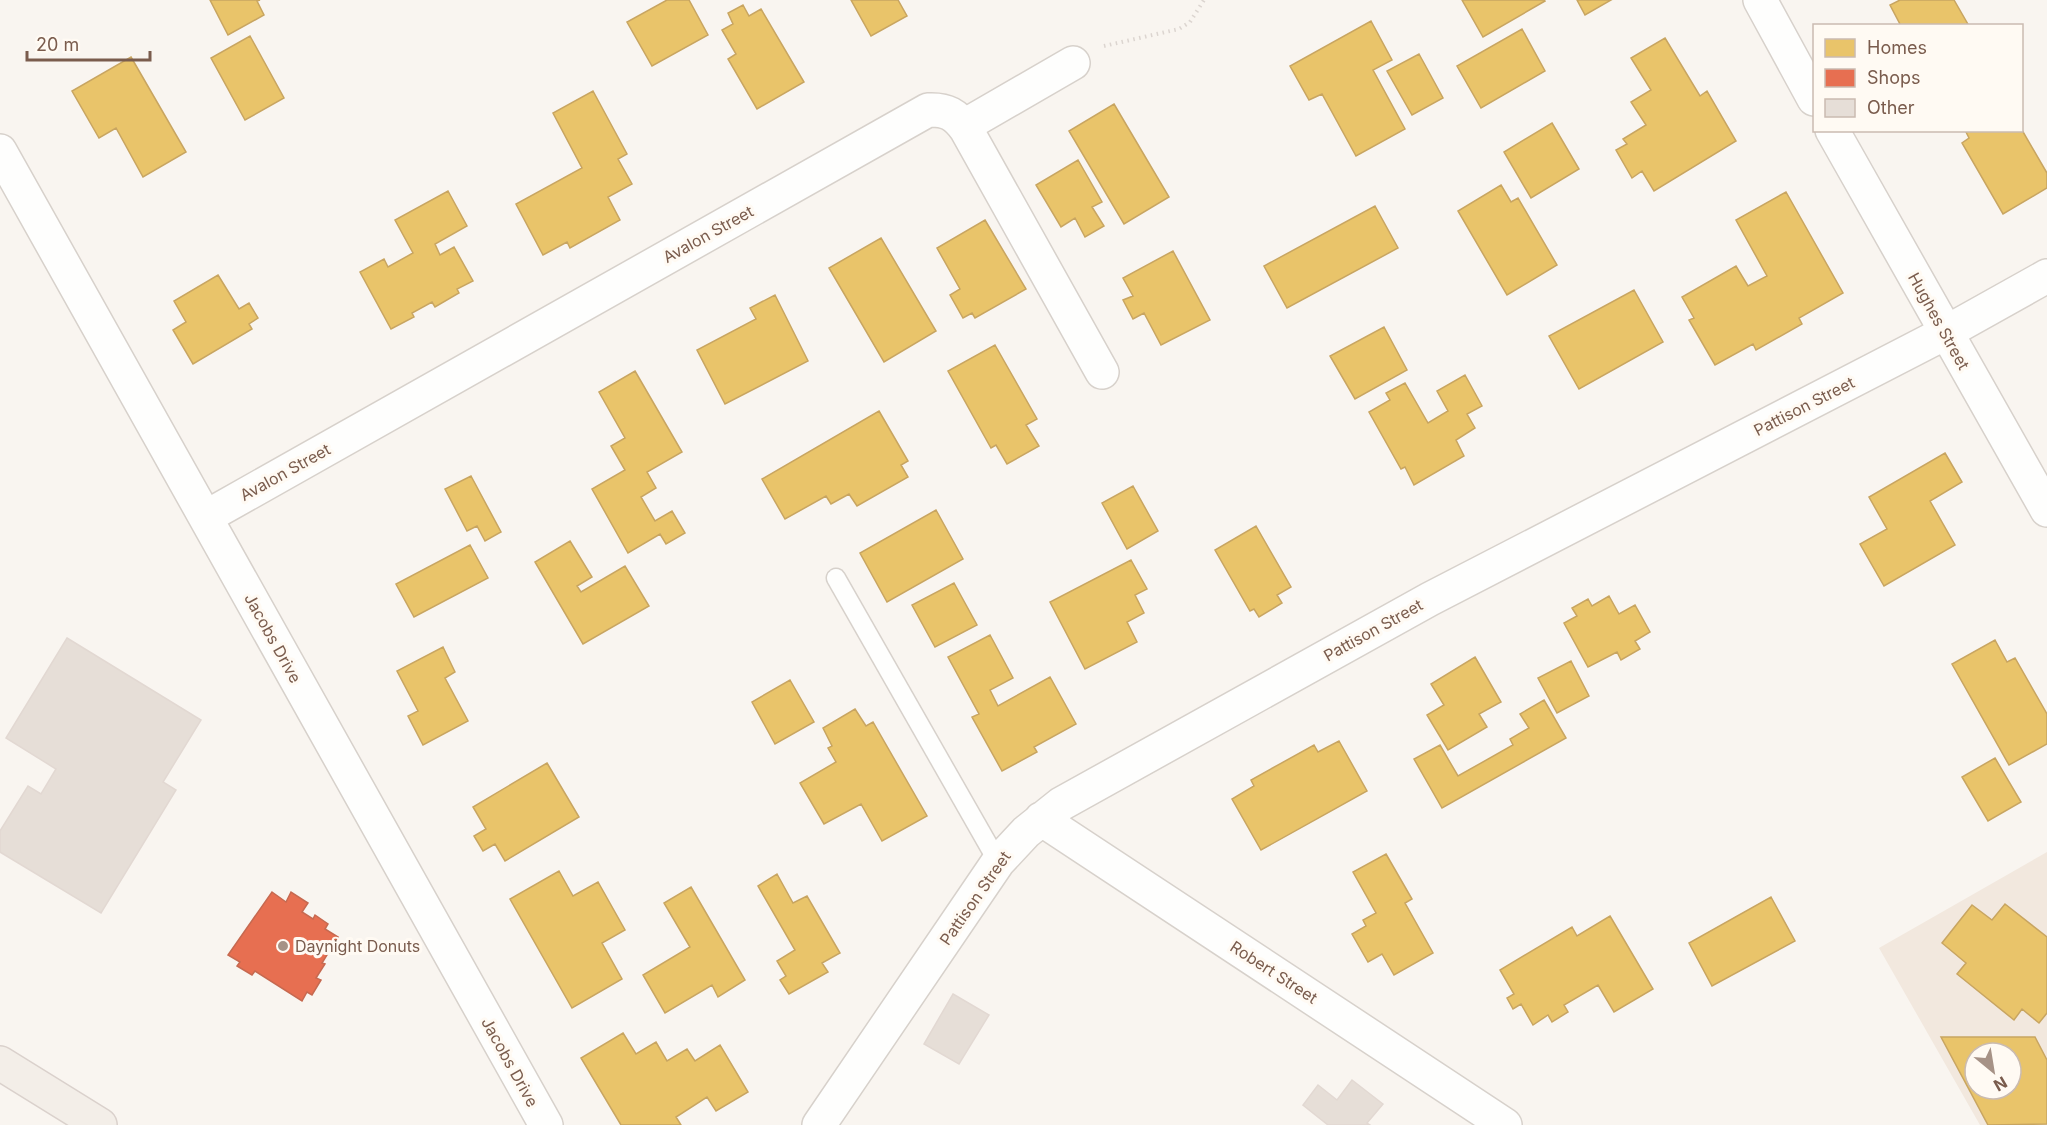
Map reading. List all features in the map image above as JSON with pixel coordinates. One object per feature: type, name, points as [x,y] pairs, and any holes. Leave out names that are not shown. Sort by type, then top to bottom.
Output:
[{"type":"main road","points":[[0,1063],[100,1125]]},
{"type":"street","points":[[1760,0],[1813,95]]},
{"type":"street","points":[[964,126],[1072,63]]},
{"type":"street","name":"Avalon Street","points":[[206,517],[928,110],[941,109],[957,116],[964,126],[1102,372]]},
{"type":"street","name":"Hughes Street","points":[[1833,132],[2047,510]]},
{"type":"street","name":"Jacobs Drive","points":[[0,151],[546,1125]]},
{"type":"street","name":"Pattison Street","points":[[819,1125],[998,862],[1041,819],[1097,782],[1430,599],[1945,333],[2047,276]]},
{"type":"street","name":"Robert Street","points":[[1041,819],[1505,1125]]},
{"type":"lane","points":[[836,578],[998,862]]},
{"type":"path","points":[[1072,63],[1110,43],[1179,29],[1190,22],[1204,0]]},
{"type":"shaded area","points":[[2047,852],[2047,1125],[1980,1125],[1966,1101],[2023,1101],[2023,1041],[1963,1041],[1963,1095],[1879,948]]},
{"type":"building: Homes","points":[[210,0],[260,0],[257,1],[264,15],[228,35]]},
{"type":"building: Homes","points":[[667,0],[689,0],[708,35],[652,66],[627,22]]},
{"type":"building: Homes","points":[[851,0],[898,0],[907,16],[871,36]]},
{"type":"building: Homes","points":[[1462,0],[1544,0],[1545,1],[1483,37]]},
{"type":"building: Homes","points":[[1577,0],[1611,0],[1585,15]]},
{"type":"building: Homes","points":[[1900,0],[1954,0],[1968,24],[1900,24],[1890,5]]},
{"type":"building: Homes","points":[[743,5],[749,16],[761,9],[804,82],[757,109],[728,59],[736,54],[722,30],[733,24],[728,13]]},
{"type":"building: Homes","points":[[1371,21],[1392,60],[1373,70],[1405,129],[1356,156],[1322,94],[1309,100],[1290,66]]},
{"type":"building: Homes","points":[[1522,29],[1545,71],[1481,108],[1457,66]]},
{"type":"building: Homes","points":[[250,36],[284,98],[245,120],[211,58]]},
{"type":"building: Homes","points":[[1665,38],[1700,96],[1707,91],[1736,141],[1654,191],[1642,171],[1632,178],[1616,150],[1627,144],[1623,139],[1646,125],[1631,102],[1651,90],[1631,58]]},
{"type":"building: Homes","points":[[1419,54],[1443,98],[1412,115],[1387,71]]},
{"type":"building: Homes","points":[[131,57],[186,152],[143,177],[116,128],[99,138],[72,91]]},
{"type":"building: Homes","points":[[593,91],[627,154],[618,159],[632,184],[608,197],[620,220],[570,248],[567,242],[543,255],[516,204],[582,168],[553,113]]},
{"type":"building: Homes","points":[[1114,104],[1169,197],[1124,224],[1069,131]]},
{"type":"building: Homes","points":[[1552,123],[1579,169],[1531,198],[1504,152]]},
{"type":"building: Homes","points":[[1966,132],[2023,132],[2047,173],[2047,188],[2003,214],[1962,143],[1969,138]]},
{"type":"building: Homes","points":[[1078,160],[1102,202],[1092,207],[1104,226],[1085,237],[1075,218],[1061,227],[1036,185]]},
{"type":"building: Homes","points":[[1501,185],[1511,202],[1518,198],[1557,265],[1507,295],[1458,211]]},
{"type":"building: Homes","points":[[448,191],[467,226],[435,244],[440,255],[454,247],[473,281],[457,289],[459,293],[435,307],[432,302],[412,313],[414,317],[391,329],[360,272],[384,259],[388,267],[413,253],[395,220]]},
{"type":"building: Homes","points":[[1786,192],[1843,293],[1799,318],[1802,324],[1756,350],[1753,344],[1715,365],[1689,320],[1694,318],[1682,297],[1736,266],[1748,286],[1767,276],[1736,220]]},
{"type":"building: Homes","points":[[1375,206],[1398,248],[1287,308],[1264,266]]},
{"type":"building: Homes","points":[[985,220],[1026,289],[975,318],[972,313],[963,318],[950,295],[960,289],[937,248]]},
{"type":"building: Homes","points":[[881,238],[936,331],[884,362],[829,268]]},
{"type":"building: Homes","points":[[1173,251],[1210,320],[1161,345],[1144,313],[1133,319],[1123,300],[1133,296],[1123,278]]},
{"type":"building: Homes","points":[[218,275],[239,309],[249,303],[258,318],[249,324],[252,329],[193,364],[173,330],[186,322],[174,301]]},
{"type":"building: Homes","points":[[1634,290],[1663,342],[1579,389],[1549,336]]},
{"type":"building: Homes","points":[[775,295],[808,361],[725,404],[697,350],[756,319],[750,308]]},
{"type":"building: Homes","points":[[1384,327],[1407,370],[1355,399],[1330,356]]},
{"type":"building: Homes","points":[[995,345],[1037,419],[1026,425],[1039,446],[1007,464],[996,445],[991,448],[948,371]]},
{"type":"building: Homes","points":[[635,371],[682,452],[647,472],[656,488],[641,497],[655,521],[672,511],[685,533],[666,544],[660,534],[628,553],[592,489],[625,470],[611,446],[625,438],[599,392]]},
{"type":"building: Homes","points":[[1465,375],[1482,406],[1467,414],[1475,428],[1456,440],[1464,456],[1414,485],[1405,467],[1401,469],[1369,412],[1390,400],[1386,393],[1405,383],[1428,423],[1448,411],[1437,391]]},
{"type":"building: Homes","points":[[879,411],[908,461],[901,465],[908,477],[857,506],[849,494],[831,504],[826,496],[785,519],[762,479]]},
{"type":"building: Homes","points":[[1945,453],[1962,482],[1930,501],[1955,545],[1884,586],[1860,544],[1887,529],[1869,497]]},
{"type":"building: Homes","points":[[471,476],[501,532],[485,541],[477,526],[467,531],[445,489]]},
{"type":"building: Homes","points":[[1133,486],[1158,531],[1127,549],[1102,503]]},
{"type":"building: Homes","points":[[936,510],[963,559],[887,602],[860,553]]},
{"type":"building: Homes","points":[[1256,526],[1291,587],[1277,595],[1282,603],[1259,617],[1254,609],[1250,611],[1215,550]]},
{"type":"building: Homes","points":[[570,541],[592,577],[577,586],[581,592],[625,566],[649,606],[583,644],[535,562]]},
{"type":"building: Homes","points":[[470,545],[488,578],[414,617],[396,584]]},
{"type":"building: Homes","points":[[1131,560],[1147,589],[1135,595],[1144,613],[1127,622],[1137,642],[1085,669],[1050,602]]},
{"type":"building: Homes","points":[[954,583],[977,625],[935,647],[912,605]]},
{"type":"building: Homes","points":[[1609,596],[1619,614],[1635,605],[1650,632],[1635,641],[1640,649],[1621,660],[1617,652],[1588,667],[1564,623],[1577,616],[1572,608],[1588,599],[1592,606]]},
{"type":"building: Homes","points":[[990,635],[1013,678],[990,690],[998,706],[1050,677],[1076,724],[1034,747],[1037,752],[1002,771],[972,717],[979,714],[948,657]]},
{"type":"building: Homes","points":[[1995,640],[2007,662],[2015,658],[2047,714],[2047,744],[2009,765],[1952,664]]},
{"type":"building: Homes","points":[[443,647],[455,672],[445,678],[468,721],[423,745],[408,716],[418,711],[397,671]]},
{"type":"building: Homes","points":[[1475,657],[1501,702],[1479,714],[1487,727],[1448,750],[1427,715],[1444,705],[1431,684]]},
{"type":"building: Homes","points":[[1571,661],[1589,696],[1557,713],[1538,678]]},
{"type":"building: Homes","points":[[790,680],[814,722],[775,744],[752,702]]},
{"type":"building: Homes","points":[[1544,700],[1566,738],[1442,808],[1414,759],[1440,745],[1458,776],[1513,745],[1510,739],[1529,728],[1520,714]]},
{"type":"building: Homes","points":[[855,709],[866,726],[873,722],[927,816],[882,841],[861,804],[824,824],[800,783],[836,762],[828,748],[832,746],[823,728]]},
{"type":"building: Homes","points":[[1339,741],[1367,791],[1261,850],[1232,799],[1254,786],[1251,780],[1314,745],[1318,752]]},
{"type":"building: Homes","points":[[1995,758],[2021,802],[1988,821],[1962,777]]},
{"type":"building: Homes","points":[[547,763],[579,817],[505,861],[495,844],[483,851],[474,836],[486,829],[473,807]]},
{"type":"building: Homes","points":[[1386,854],[1412,899],[1405,903],[1433,953],[1394,975],[1382,954],[1368,962],[1352,934],[1366,926],[1363,920],[1376,913],[1353,872]]},
{"type":"building: Homes","points":[[559,871],[573,896],[598,882],[625,930],[602,943],[622,979],[572,1008],[510,899]]},
{"type":"building: Homes","points":[[777,874],[793,903],[807,896],[840,953],[822,963],[828,972],[789,994],[780,980],[786,976],[777,961],[795,950],[758,886]]},
{"type":"building: Homes","points":[[691,887],[745,980],[718,997],[712,985],[665,1013],[643,975],[690,947],[664,903]]},
{"type":"building: Homes","points":[[1771,897],[1795,941],[1712,986],[1689,943]]},
{"type":"building: Homes","points":[[2005,904],[2047,937],[2047,1013],[2039,1023],[2022,1009],[2014,1020],[1957,974],[1966,963],[1942,943],[1972,905],[1992,920]]},
{"type":"building: Homes","points":[[1610,916],[1653,989],[1614,1012],[1598,985],[1564,1005],[1568,1012],[1552,1022],[1548,1015],[1533,1025],[1521,1004],[1513,1009],[1507,998],[1514,994],[1500,970],[1572,927],[1577,936]]},
{"type":"building: Homes","points":[[623,1033],[636,1054],[656,1042],[667,1061],[687,1049],[695,1061],[720,1045],[748,1092],[716,1111],[707,1097],[676,1117],[681,1125],[621,1125],[581,1058]]},
{"type":"building: Homes","points":[[1941,1037],[2035,1037],[2047,1060],[2047,1124],[1988,1125],[1975,1101],[2023,1101],[2023,1041],[1963,1041],[1963,1078]]},
{"type":"building: Shops","name":"Daynight Donuts","points":[[272,892],[286,902],[291,892],[308,903],[302,912],[313,919],[315,915],[328,924],[325,929],[338,937],[322,963],[325,964],[316,978],[321,980],[312,995],[307,992],[302,1001],[255,971],[252,975],[237,966],[240,962],[228,955]]},
{"type":"building: Other","points":[[67,638],[201,720],[163,782],[176,790],[101,913],[0,852],[0,831],[28,786],[41,794],[56,769],[6,738]]},
{"type":"building: Other","points":[[953,994],[989,1015],[959,1064],[924,1044]]},
{"type":"building: Other","points":[[1352,1080],[1383,1104],[1367,1123],[1370,1125],[1328,1125],[1303,1105],[1318,1085],[1337,1100]]},
{"type":"place","name":"Daynight Donuts","points":[[283,946]]}]
